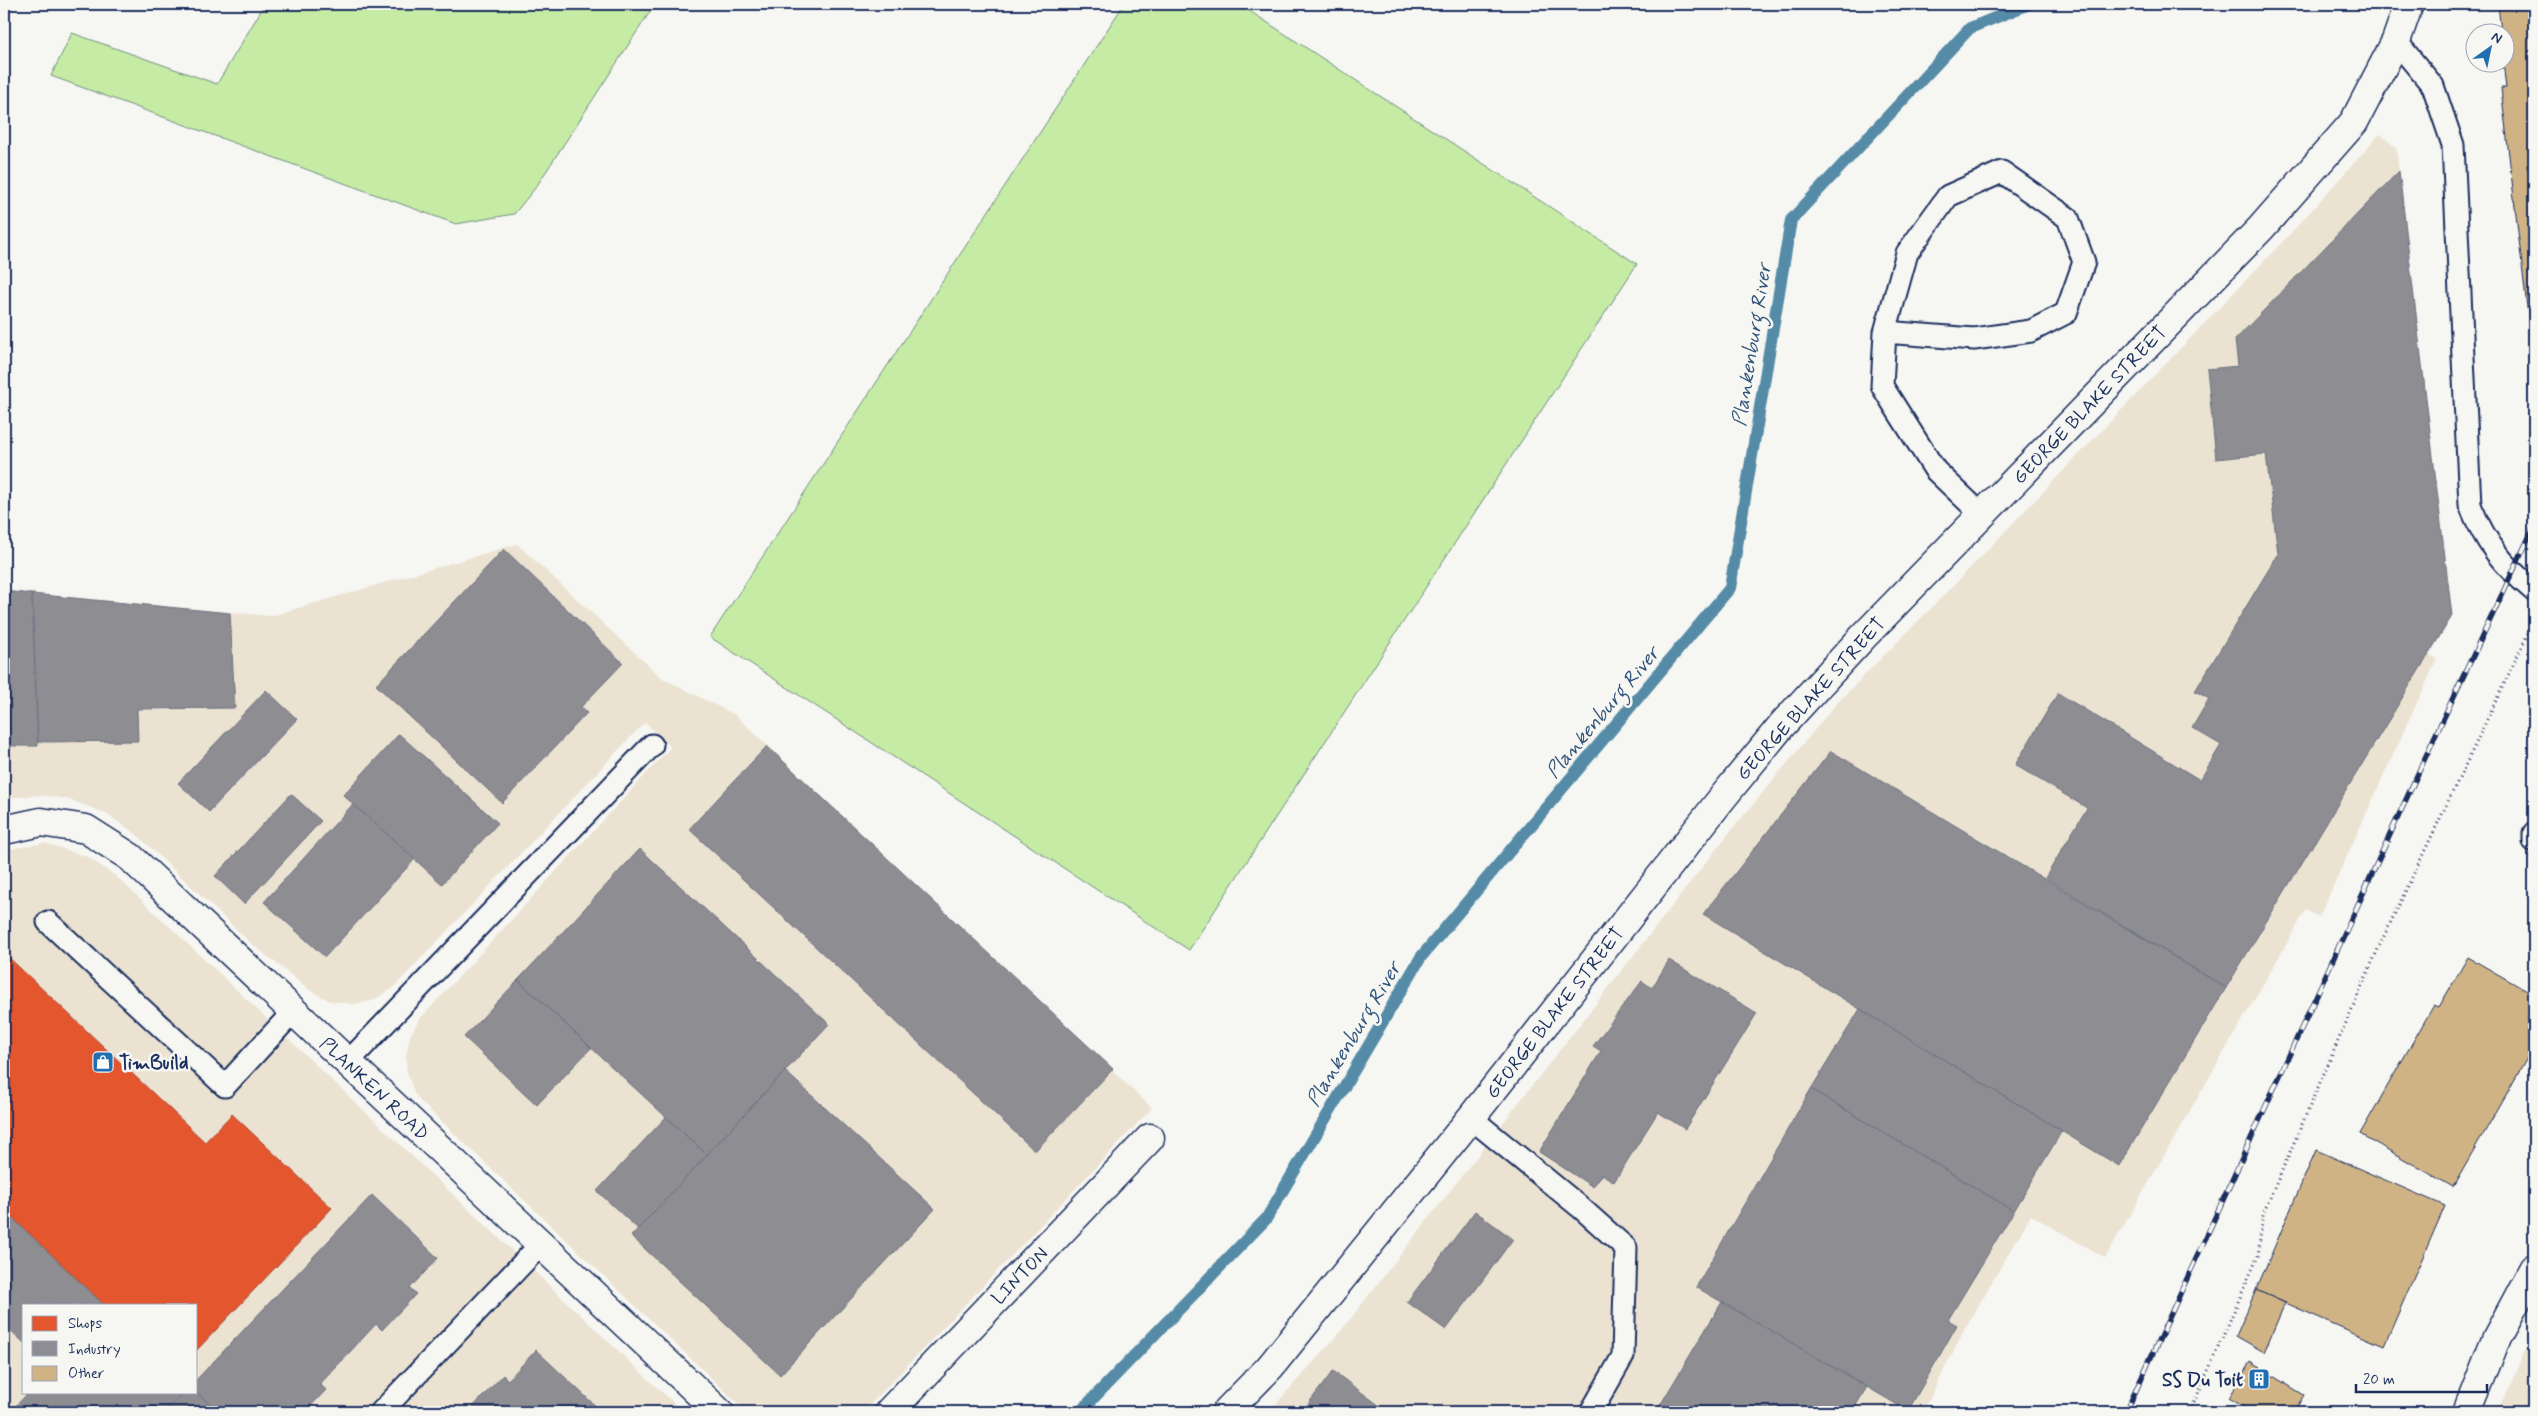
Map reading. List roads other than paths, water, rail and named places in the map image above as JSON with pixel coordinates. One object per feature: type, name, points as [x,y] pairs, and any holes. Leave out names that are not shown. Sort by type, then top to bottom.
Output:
[{"type":"street","name":"GEORGE BLAKE STREET","points":[[1226,1412],[1270,1367],[1471,1118],[1723,797],[1782,725],[1862,638],[2262,228],[2354,122],[2396,41],[2409,4]]},
{"type":"street","name":"PLANKEN ROAD","points":[[4,830],[41,822],[86,829],[130,857],[719,1412]]},
{"type":"street","name":"LINTON","points":[[889,1412],[1150,1138]]},
{"type":"street","points":[[2467,1412],[2497,1337],[2534,1268]]},
{"type":"lane","points":[[2396,41],[2432,86],[2453,145],[2470,505],[2487,542],[2512,573],[2534,591]]},
{"type":"lane","points":[[1885,332],[1974,339],[2031,331],[2066,313],[2084,262],[2068,218],[2002,172],[1948,196],[1907,253],[1885,332],[1882,386],[1935,470],[1982,514]]},
{"type":"lane","points":[[348,1062],[652,745]]},
{"type":"lane","points":[[2534,834],[2534,841]]},
{"type":"lane","points":[[48,922],[225,1086],[294,1012]]},
{"type":"lane","points":[[1471,1118],[1626,1248],[1623,1356],[1591,1412]]},
{"type":"lane","points":[[381,1412],[541,1244]]},
{"type":"waterway","name":"Plankenburg River","points":[[1080,1412],[1266,1219],[1421,957],[1730,588],[1791,220],[1970,28],[2029,4]]},
{"type":"railway","points":[[2126,1412],[2436,734],[2534,527]]},
{"type":"place","name":"TimBuild","points":[[103,1062]]},
{"type":"place","name":"SS Du Toit","points":[[2259,1379]]}]
